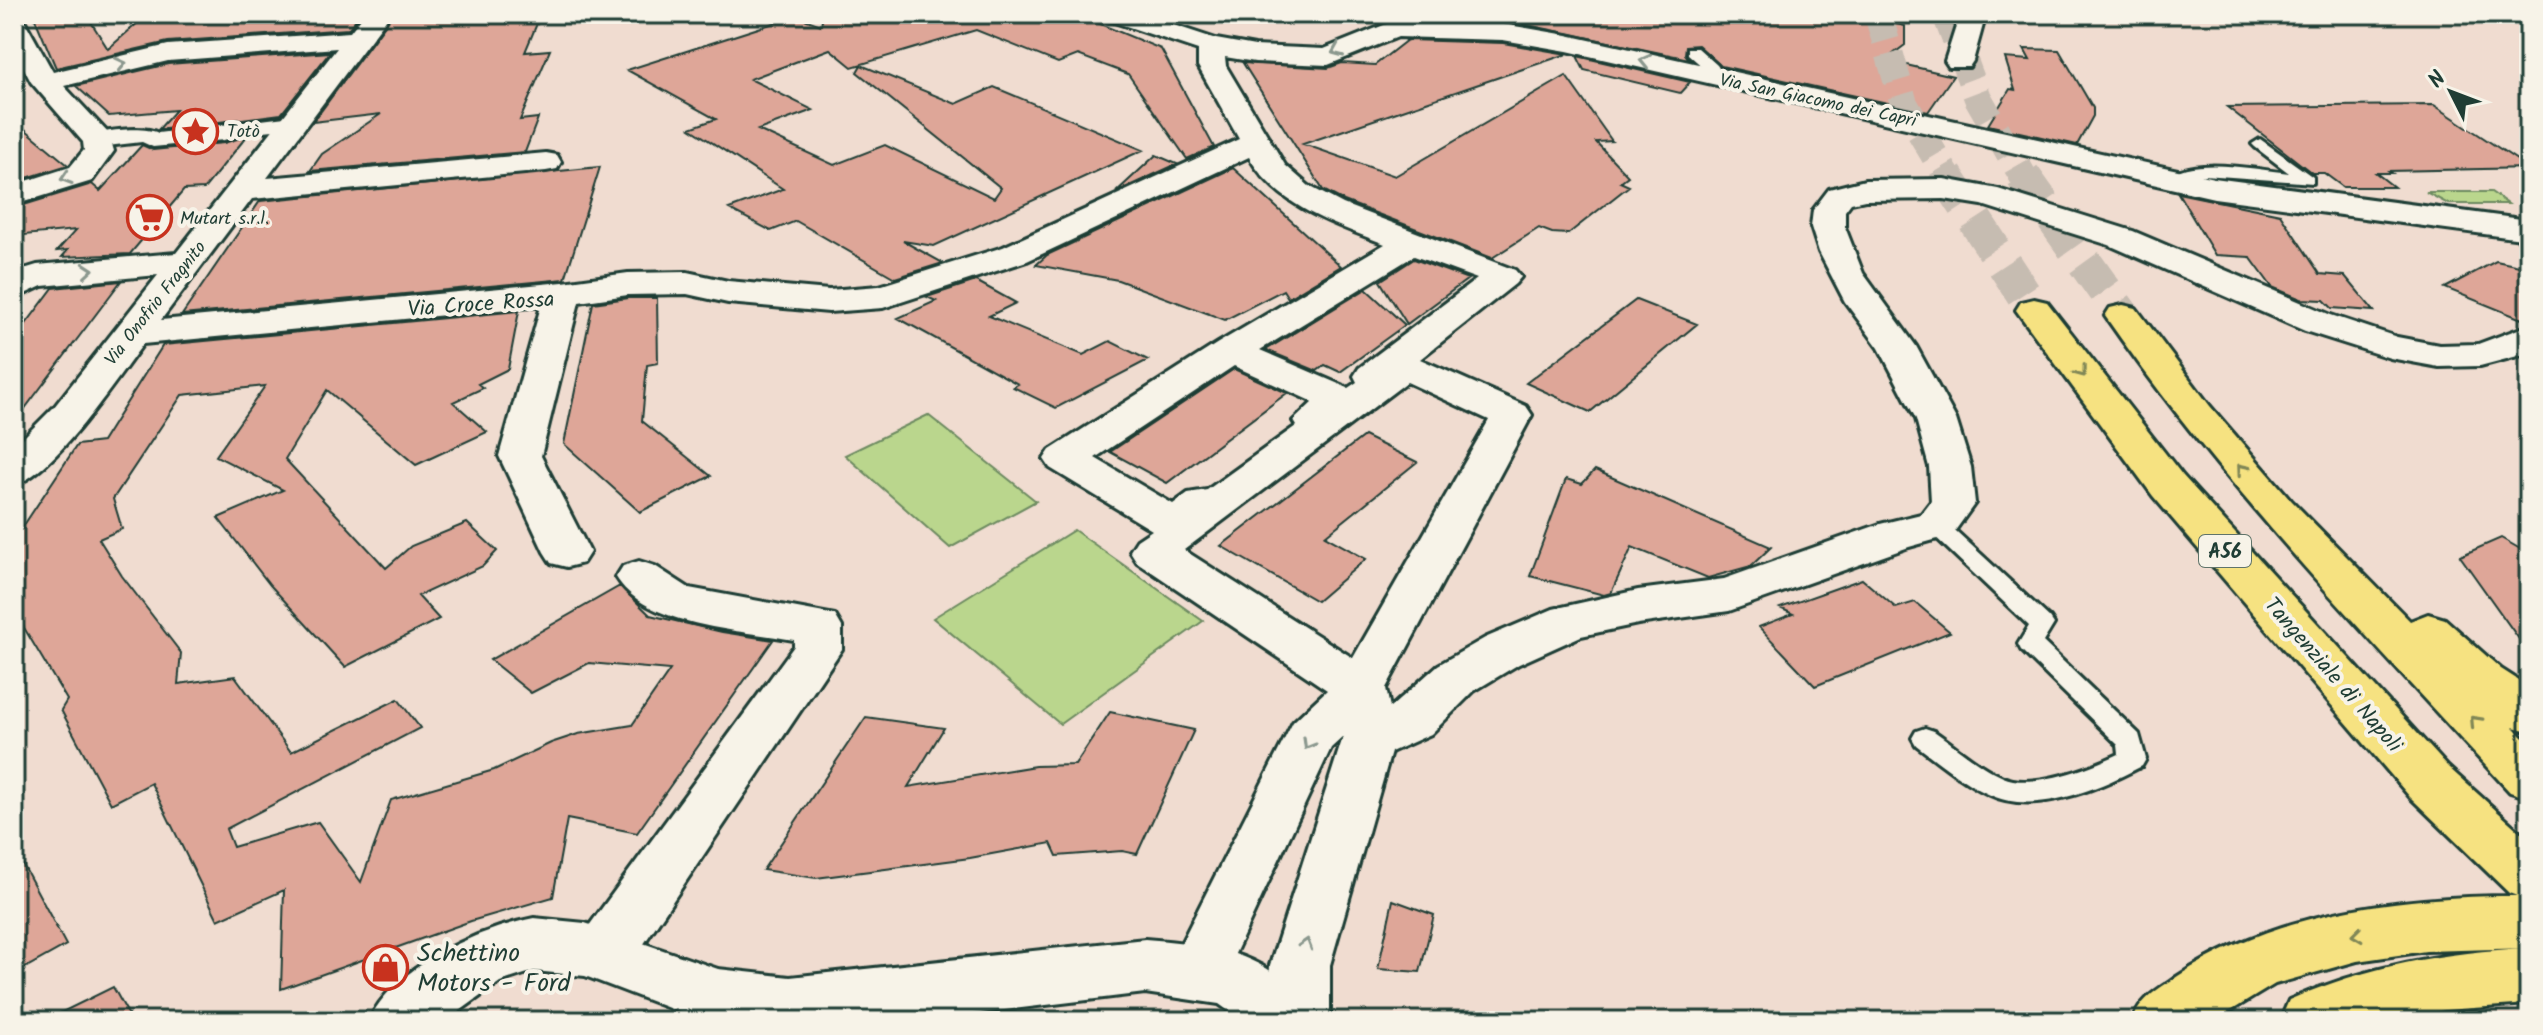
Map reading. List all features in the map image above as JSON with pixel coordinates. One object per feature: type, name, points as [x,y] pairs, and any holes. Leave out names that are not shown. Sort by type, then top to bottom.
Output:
[{"type":"highway","name":"Tangenziale di Napoli","points":[[2034,310],[2168,486],[2429,782],[2524,897]]},
{"type":"highway","points":[[2123,316],[2196,415],[2276,510],[2529,777]]},
{"type":"highway","points":[[2276,510],[2358,565],[2483,682],[2529,712]]},
{"type":"highway","points":[[2163,1021],[2254,964],[2340,937],[2434,925],[2524,897]]},
{"type":"highway","points":[[2311,1021],[2343,1005],[2407,988],[2503,977]]},
{"type":"street","name":"Via San Giacomo dei Capri","points":[[1114,14],[1211,46],[1255,54],[1328,57],[1394,29],[1503,32],[1567,43],[2173,179],[2258,195],[2529,230]]},
{"type":"street","points":[[1959,61],[1973,14]]},
{"type":"street","points":[[14,24],[45,82],[98,140],[99,151],[81,174],[14,195]]},
{"type":"street","points":[[45,82],[168,53],[367,26]]},
{"type":"street","name":"Via Onofrio Fragnito","points":[[14,472],[68,416],[367,26]]},
{"type":"street","points":[[1211,46],[1212,66],[1273,171],[1298,193],[1331,211],[1503,277],[1175,524],[1065,459],[1231,351],[1411,243]]},
{"type":"street","points":[[98,140],[147,135],[153,140],[293,122]]},
{"type":"street","points":[[563,293],[628,284],[687,283],[728,292],[829,301],[883,297],[1015,254],[1257,142]]},
{"type":"street","points":[[243,190],[546,162]]},
{"type":"street","points":[[1299,1021],[1300,965],[1365,713],[1512,415],[1404,366],[1153,551],[1365,713],[1413,720],[1456,678],[1502,651],[1570,621],[1638,607],[1729,595],[1896,535],[1936,525],[1953,503],[1950,467],[1936,419],[1897,346],[1845,273],[1828,227],[1829,210],[1840,196],[1865,190],[1944,189],[1987,196],[2121,238],[2318,323],[2390,347],[2439,356],[2480,355],[2518,344],[2529,336]]},
{"type":"street","points":[[14,288],[19,282],[46,274],[188,262]]},
{"type":"street","name":"Via Croce Rossa","points":[[129,334],[563,293],[520,456],[567,552]]},
{"type":"street","points":[[14,294],[22,300],[14,305]]},
{"type":"street","points":[[1231,351],[1342,400]]},
{"type":"street","points":[[604,953],[818,649],[818,627],[677,602],[639,577]]},
{"type":"street","points":[[1198,969],[1311,736],[1365,713]]},
{"type":"street","points":[[400,1021],[446,983],[507,950],[562,944],[604,953],[703,993],[749,1004],[803,1006],[1145,966],[1198,969],[1245,987],[1278,1014],[1282,1021]]},
{"type":"lane","points":[[1693,51],[1712,68],[1708,76]]},
{"type":"lane","points":[[2173,179],[2204,170],[2307,180],[2260,144]]},
{"type":"lane","points":[[1925,738],[2002,789],[2038,790],[2114,769],[2133,759],[2130,741],[2030,644],[2042,624],[1936,525]]},
{"type":"green space","points":[[2426,192],[2491,192],[2508,204],[2448,204]]},
{"type":"green space","points":[[928,415],[1036,501],[950,548],[845,455]]},
{"type":"green space","points":[[1074,530],[1203,621],[1060,724],[933,618]]},
{"type":"building","points":[[33,14],[86,14],[108,49],[148,14],[360,14],[348,29],[168,42],[56,68]]},
{"type":"building","points":[[393,14],[541,14],[525,52],[550,50],[520,120],[538,118],[525,152],[310,171],[322,154],[381,114],[313,122]]},
{"type":"building","points":[[823,14],[1076,14],[1161,49],[1214,147],[1187,159],[1128,74],[1078,55],[1058,63],[976,30],[852,67],[830,49],[750,79],[813,110],[758,130],[834,165],[885,145],[994,198],[1001,188],[857,72],[861,65],[956,104],[994,87],[1143,150],[934,246],[903,241],[943,263],[895,278],[796,221],[771,231],[729,209],[783,189],[690,128],[716,119],[627,70],[796,16],[821,25]]},
{"type":"building","points":[[1530,14],[1855,14],[1905,26],[1905,45],[1885,60],[1953,76],[1928,112],[1721,66],[1698,45],[1686,46],[1685,54],[1689,59],[1523,24]]},
{"type":"building","points":[[1407,40],[1503,43],[1567,54],[1303,144],[1395,176],[1566,76],[1612,141],[1596,142],[1628,176],[1620,182],[1629,186],[1568,234],[1539,228],[1492,258],[1323,190],[1243,63],[1328,68],[1342,63],[1375,65]]},
{"type":"building","points":[[2024,49],[2059,50],[2093,108],[2093,116],[2077,145],[1988,125],[2010,89],[2015,90],[2005,58],[2030,60]]},
{"type":"building","points":[[330,52],[281,114],[158,130],[176,110],[109,116],[76,86],[168,64]]},
{"type":"building","points":[[1577,56],[1690,82],[1680,93],[1584,70]]},
{"type":"building","points":[[2434,105],[2529,168],[2389,171],[2392,173],[2376,173],[2394,187],[2343,187],[2324,173],[2312,173],[2227,107]]},
{"type":"building","points":[[14,120],[68,165],[14,182]]},
{"type":"building","points":[[247,136],[204,189],[184,190],[130,254],[62,257],[68,250],[57,251],[76,230],[14,236],[14,208],[92,184],[100,191],[142,145],[153,150],[224,143]]},
{"type":"building","points":[[1156,155],[1177,164],[1116,192]]},
{"type":"building","points":[[600,167],[565,279],[182,315],[260,201]]},
{"type":"building","points":[[1233,168],[1341,266],[1288,298],[1283,290],[1225,320],[1118,280],[1036,265],[1047,255]]},
{"type":"building","points":[[2178,193],[2280,214],[2320,274],[2345,276],[2374,311],[2332,308],[2324,300],[2301,299],[2272,287],[2250,257],[2215,255]]},
{"type":"building","points":[[1414,259],[1468,279],[1407,324],[1380,281]]},
{"type":"building","points":[[2496,261],[2529,268],[2529,322],[2445,288]]},
{"type":"building","points":[[121,281],[14,423],[14,340],[53,288]]},
{"type":"building","points":[[976,281],[1016,303],[989,316],[1083,355],[1110,341],[1148,360],[1056,408],[1013,387],[1018,384],[898,318],[936,301],[927,297]]},
{"type":"building","points":[[1366,289],[1405,325],[1340,372],[1325,365],[1317,371],[1266,350]]},
{"type":"building","points":[[657,298],[658,363],[647,365],[642,421],[711,476],[640,512],[564,444],[593,303]]},
{"type":"building","points":[[1636,300],[1697,324],[1590,412],[1526,383]]},
{"type":"building","points":[[519,311],[508,369],[478,384],[483,388],[453,402],[487,432],[416,465],[327,390],[285,459],[386,568],[411,546],[467,523],[497,551],[483,566],[418,596],[439,619],[345,667],[270,585],[218,518],[283,490],[216,456],[265,386],[182,395],[113,499],[122,529],[99,539],[122,576],[181,653],[178,684],[235,676],[291,752],[398,699],[420,728],[226,829],[233,847],[318,822],[361,882],[391,800],[494,770],[578,734],[632,725],[670,670],[589,663],[531,693],[490,660],[620,586],[650,615],[773,640],[637,833],[567,819],[553,897],[471,921],[281,989],[284,890],[218,920],[151,783],[111,804],[61,710],[67,700],[14,611],[14,540],[77,445],[102,442],[163,345]]},
{"type":"building","points":[[1234,369],[1287,393],[1167,483],[1110,452]]},
{"type":"building","points":[[1364,436],[1417,462],[1325,536],[1366,559],[1317,601],[1221,546]]},
{"type":"building","points":[[1595,470],[1771,547],[1751,566],[1708,578],[1632,547],[1611,593],[1604,595],[1530,576],[1566,479],[1582,484]]},
{"type":"building","points":[[2501,538],[2529,554],[2529,653],[2460,556]]},
{"type":"building","points":[[1862,579],[1896,608],[1915,602],[1950,632],[1815,686],[1759,627],[1793,614],[1780,608]]},
{"type":"building","points":[[1110,712],[1194,730],[1137,854],[1122,851],[1057,856],[1051,843],[970,858],[816,878],[763,870],[866,717],[944,728],[908,787],[1035,766],[1075,765]]},
{"type":"building","points":[[14,848],[66,945],[14,974]]},
{"type":"building","points":[[1393,900],[1434,915],[1420,972],[1378,969]]},
{"type":"building","points":[[113,987],[132,1021],[44,1021]]},
{"type":"tunnel","points":[[1878,14],[1904,104],[1948,178]]},
{"type":"tunnel","points":[[1946,14],[1978,98],[2024,178]]},
{"type":"tunnel","points":[[1946,176],[2034,310]]},
{"type":"tunnel","points":[[2023,176],[2123,316]]},
{"type":"place","name":"Totò","points":[[196,131]]},
{"type":"place","name":"Mutart s.r.l.","points":[[149,218]]},
{"type":"place","name":"Schettino Motors - Ford","points":[[386,967]]}]
